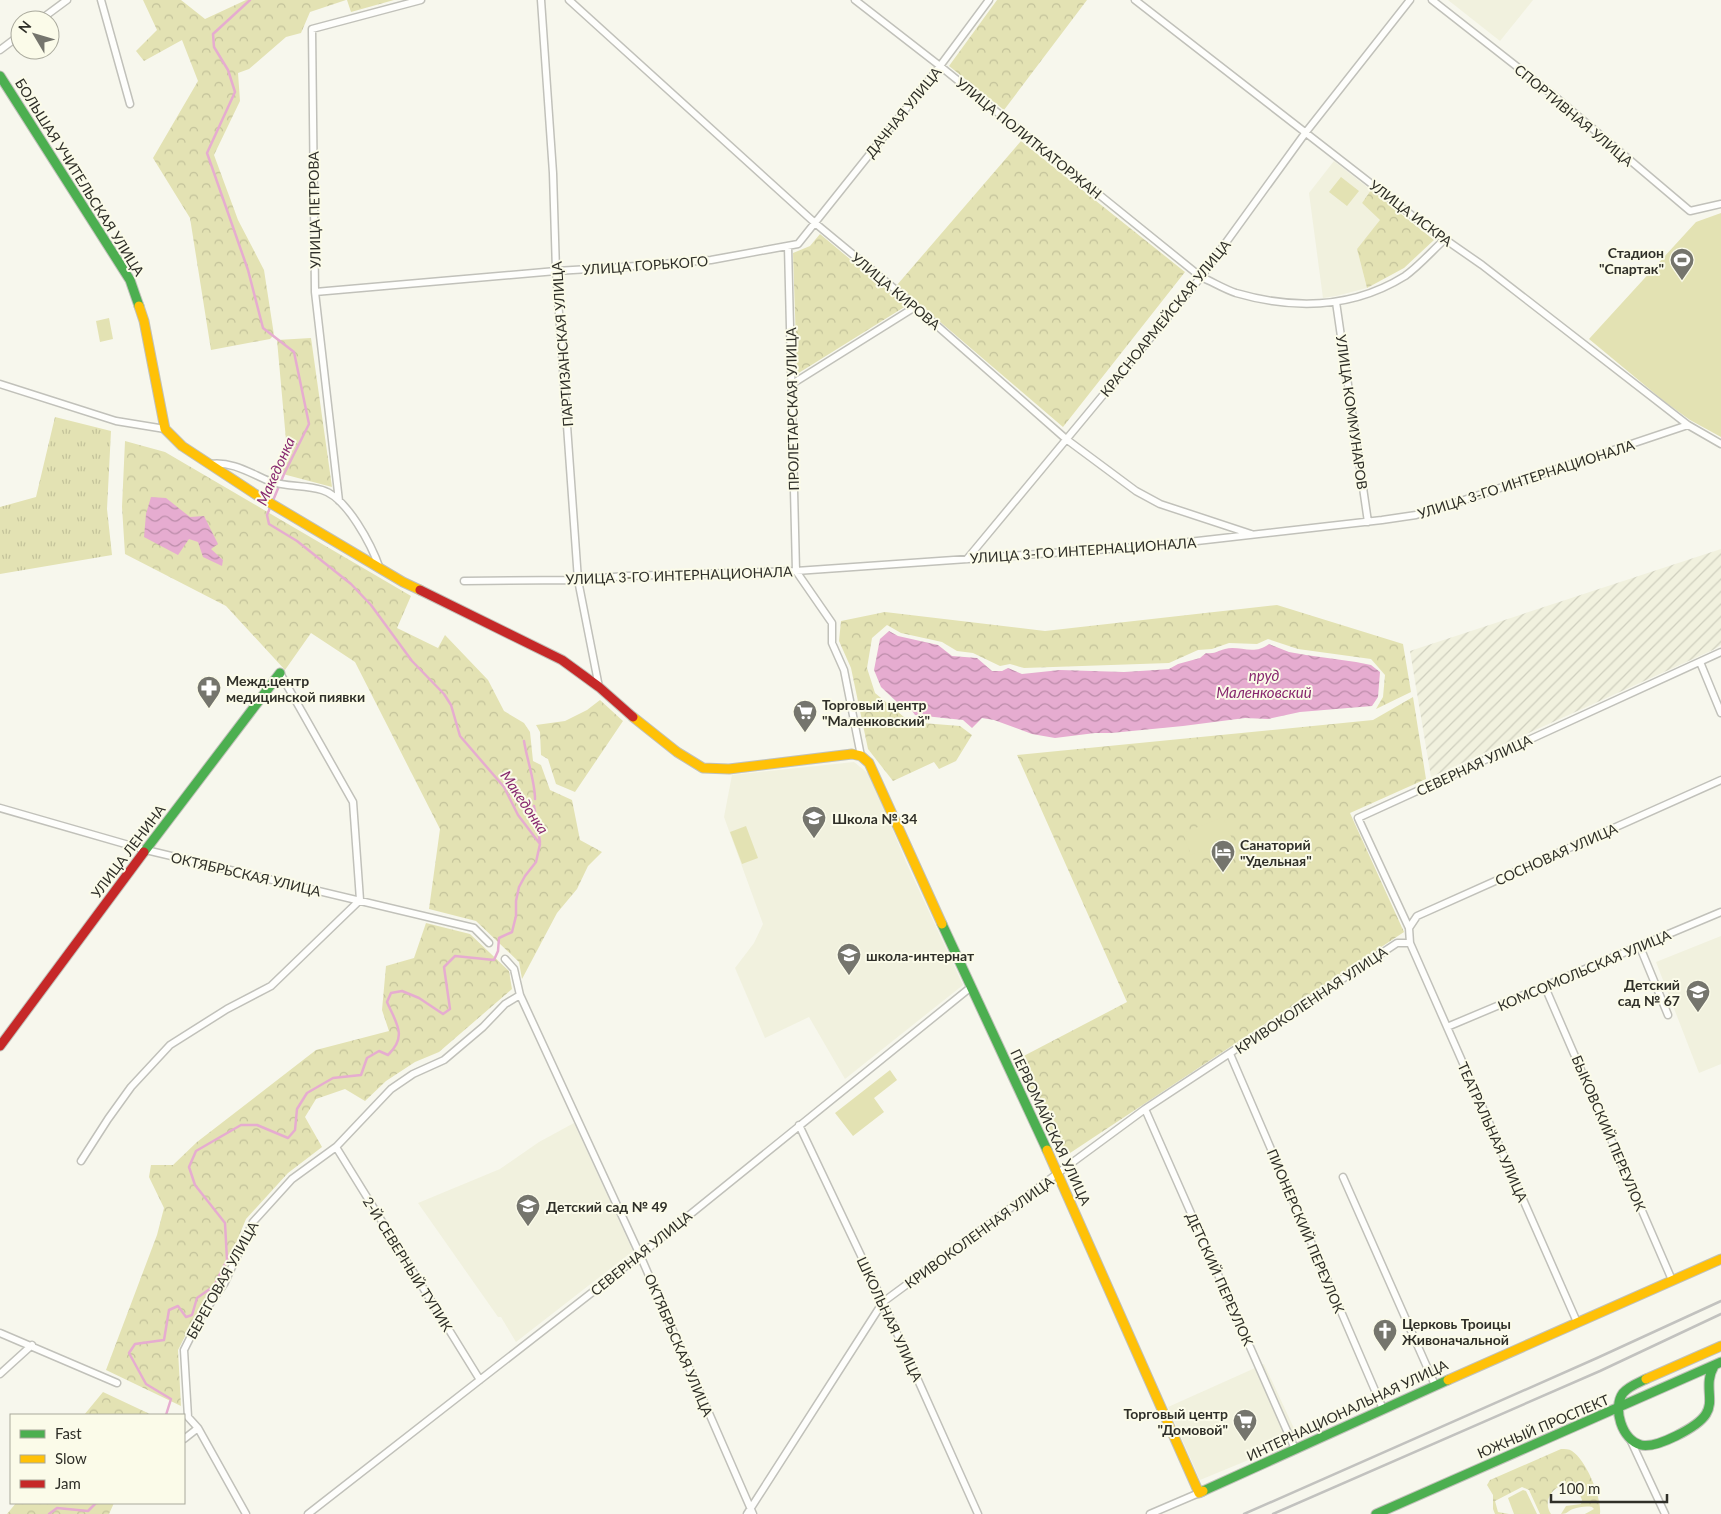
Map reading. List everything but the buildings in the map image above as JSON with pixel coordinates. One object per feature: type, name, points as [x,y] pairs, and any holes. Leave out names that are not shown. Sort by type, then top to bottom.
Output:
[{"type":"main road","name":"БОЛЬШАЯ УЧИТЕЛЬСКАЯ УЛИЦА","points":[[0,76],[130,280],[145,324],[165,429]]},
{"type":"main road","points":[[165,429],[182,446],[209,465],[380,569],[562,660],[599,687],[649,731],[703,768],[729,769],[852,754],[861,756]]},
{"type":"main road","name":"УЛИЦА ЛЕНИНА","points":[[0,1046],[280,673]]},
{"type":"main road","name":"ПЕРВОМАЙСКАЯ УЛИЦА","points":[[861,756],[869,762],[875,774],[970,987],[1058,1174],[1199,1493]]},
{"type":"main road","name":"ИНТЕРНАЦИОНАЛЬНАЯ УЛИЦА","points":[[1199,1493],[1435,1385],[1721,1259]]},
{"type":"main road","points":[[1718,1363],[1708,1374],[1709,1406],[1706,1415],[1690,1428],[1651,1445],[1640,1445],[1629,1436],[1618,1409],[1618,1401],[1623,1393],[1636,1382],[1721,1346]]},
{"type":"main road","name":"ЮЖНЫЙ ПРОСПЕКТ","points":[[1376,1514],[1618,1409],[1718,1363]]},
{"type":"main road","points":[[1683,1379],[1697,1381],[1708,1390]]},
{"type":"street","points":[[54,10],[67,0]]},
{"type":"street","points":[[102,0],[130,104]]},
{"type":"street","name":"УЛИЦА ПЕТРОВА","points":[[339,502],[315,292],[312,29],[421,0]]},
{"type":"street","name":"ПАРТИЗАНСКАЯ УЛИЦА","points":[[541,0],[553,173],[556,271],[578,580],[599,687]]},
{"type":"street","name":"УЛИЦА КИРОВА","points":[[569,0],[815,223],[915,307],[1066,439],[1136,491],[1160,504],[1253,534]]},
{"type":"street","name":"УЛИЦА ПОЛИТКАТОРЖАН","points":[[855,0],[940,66],[1201,277],[1236,292],[1296,304],[1336,302],[1369,294],[1407,274],[1444,240]]},
{"type":"street","name":"ДАЧНАЯ УЛИЦА","points":[[815,223],[940,66],[989,0]]},
{"type":"street","name":"УЛИЦА ИСКРА","points":[[1135,0],[1444,240],[1482,266],[1688,425],[1721,444]]},
{"type":"street","name":"КРАСНОАРМЕЙСКАЯ УЛИЦА","points":[[966,559],[1201,277],[1306,132],[1410,0]]},
{"type":"street","name":"СПОРТИВНАЯ УЛИЦА","points":[[1432,0],[1553,95],[1690,211],[1721,204]]},
{"type":"street","name":"УЛИЦА ГОРЬКОГО","points":[[315,292],[556,271],[623,268],[712,260],[798,244],[815,223]]},
{"type":"street","name":"ПРОЛЕТАРСКАЯ УЛИЦА","points":[[788,246],[796,571]]},
{"type":"street","name":"УЛИЦА КОММУНАРОВ","points":[[1336,302],[1368,522]]},
{"type":"street","points":[[792,384],[915,307]]},
{"type":"street","points":[[0,384],[116,421],[165,429]]},
{"type":"street","name":"УЛИЦА 3-ГО ИНТЕРНАЦИОНАЛА","points":[[464,581],[578,580],[626,576],[796,571],[1153,546],[1368,522],[1424,513],[1688,425]]},
{"type":"street","points":[[209,465],[221,463],[270,481],[325,491],[339,502],[362,530],[373,549],[380,569]]},
{"type":"street","points":[[796,571],[832,623],[832,643],[844,670],[861,756]]},
{"type":"street","points":[[1721,652],[1700,662],[1721,713]]},
{"type":"street","name":"СЕВЕРНАЯ УЛИЦА","points":[[1409,928],[1358,818],[1700,662]]},
{"type":"street","points":[[81,1161],[131,1087],[170,1045],[271,986],[360,900],[353,802],[280,673]]},
{"type":"street","name":"СОСНОВАЯ УЛИЦА","points":[[1409,928],[1417,916],[1721,780]]},
{"type":"street","name":"ОКТЯБРЬСКАЯ УЛИЦА","points":[[0,808],[146,850],[474,928],[489,942]]},
{"type":"street","name":"КОМСОМОЛЬСКАЯ УЛИЦА","points":[[1447,1027],[1721,912]]},
{"type":"street","points":[[1409,928],[1410,943]]},
{"type":"street","name":"КРИВОКОЛЕННАЯ УЛИЦА","points":[[750,1512],[883,1302],[1145,1109],[1397,942],[1410,943]]},
{"type":"street","name":"ТЕАТРАЛЬНАЯ УЛИЦА","points":[[1410,943],[1577,1322]]},
{"type":"street","points":[[1640,947],[1668,1015]]},
{"type":"street","name":"ОКТЯБРЬСКАЯ УЛИЦА","points":[[505,959],[514,969],[520,995],[640,1254],[750,1512]]},
{"type":"street","name":"СЕВЕРНАЯ УЛИЦА","points":[[308,1514],[640,1254],[970,987]]},
{"type":"street","name":"БЫКОВСКИЙ ПЕРЕУЛОК","points":[[1545,987],[1672,1280]]},
{"type":"street","name":"БЕРЕГОВАЯ УЛИЦА","points":[[246,1514],[198,1428],[188,1417],[184,1350],[200,1318],[224,1284],[252,1222],[292,1178],[336,1147],[391,1090],[413,1074],[444,1060],[483,1027],[505,1004],[520,995]]},
{"type":"street","name":"ПИОНЕРСКИЙ ПЕРЕУЛОК","points":[[1230,1054],[1382,1409]]},
{"type":"street","name":"ДЕТСКИЙ ПЕРЕУЛОК","points":[[1145,1109],[1295,1449]]},
{"type":"street","name":"ШКОЛЬНАЯ УЛИЦА","points":[[799,1125],[883,1302],[978,1514]]},
{"type":"street","name":"2-Й СЕВЕРНЫЙ ТУПИК","points":[[336,1147],[480,1380]]},
{"type":"street","points":[[1344,1177],[1435,1385]]},
{"type":"street","points":[[0,1333],[32,1345],[117,1383]]},
{"type":"street","points":[[0,1374],[32,1345]]},
{"type":"street","points":[[185,1437],[198,1428]]},
{"type":"street","points":[[1629,1436],[1664,1514]]},
{"type":"street","name":"ИНТЕРНАЦИОНАЛЬНАЯ УЛИЦА","points":[[1150,1514],[1199,1493]]},
{"type":"shaded area","points":[[1448,0],[1533,0],[1500,41]]},
{"type":"shaded area","points":[[1334,161],[1371,190],[1362,203],[1381,220],[1357,249],[1367,288],[1323,298],[1309,193]]},
{"type":"shaded area","points":[[1721,549],[1721,645],[1431,777],[1410,651]]},
{"type":"shaded area","points":[[854,762],[870,775],[906,862],[963,985],[845,1079],[809,1017],[765,1038],[735,968],[754,943],[763,924],[724,817],[732,775]]},
{"type":"shaded area","name":"Детский сад № 67","points":[[1721,936],[1721,1064],[1699,1073],[1656,962]]},
{"type":"shaded area","name":"Детский сад № 49","points":[[574,1123],[633,1251],[516,1342],[501,1317],[498,1317],[418,1203],[500,1169],[539,1142]]},
{"type":"shaded area","points":[[1264,1364],[1299,1439],[1200,1480],[1168,1407]]},
{"type":"green space","points":[[143,0],[181,0],[205,19],[246,0],[346,0],[310,12],[301,33],[286,37],[249,69],[238,73],[240,101],[214,155],[238,220],[264,270],[274,335],[270,339],[211,350],[190,218],[153,158],[198,81],[182,40],[144,61],[136,51],[157,30]]},
{"type":"green space","points":[[347,0],[394,0],[351,12]]},
{"type":"green space","points":[[997,0],[1087,0],[1004,110],[949,66]]},
{"type":"green space","points":[[1021,141],[1185,272],[1063,427],[897,285]]},
{"type":"green space","points":[[1341,177],[1359,191],[1347,206],[1329,192]]},
{"type":"green space","points":[[1371,190],[1434,240],[1404,268],[1367,288],[1357,249],[1380,220],[1362,203]]},
{"type":"green space","name":"Стадион \"Спартак\"","points":[[1721,213],[1721,437],[1690,420],[1665,402],[1589,339],[1696,222]]},
{"type":"green space","points":[[820,234],[906,306],[797,374],[793,253],[810,246]]},
{"type":"green space","points":[[109,318],[113,339],[100,342],[96,321]]},
{"type":"green space","points":[[311,338],[332,487],[279,473],[286,440],[277,340]]},
{"type":"green space","points":[[55,417],[111,431],[107,509],[112,555],[0,574],[0,507],[36,497]]},
{"type":"green space","points":[[125,441],[165,452],[411,596],[397,628],[438,648],[445,635],[488,680],[504,711],[524,723],[530,732],[533,761],[541,765],[550,790],[572,800],[580,840],[602,852],[588,866],[577,889],[557,913],[522,979],[519,962],[476,921],[429,909],[440,829],[355,662],[311,633],[285,670],[226,606],[125,554],[122,507]]},
{"type":"green space","points":[[1277,605],[1403,644],[1411,692],[1376,709],[1383,697],[1385,675],[1371,659],[1298,649],[1268,639],[1257,644],[1229,643],[1212,649],[1198,650],[1169,663],[1024,668],[1010,664],[1000,666],[973,653],[957,651],[942,642],[901,633],[887,625],[872,638],[867,668],[875,693],[910,722],[960,726],[972,735],[956,761],[939,769],[934,762],[893,781],[868,749],[851,668],[839,641],[841,621],[885,612],[1045,631]]},
{"type":"green space","name":"Санаторий \"Удельная\"","points":[[1413,697],[1426,779],[1350,813],[1404,932],[1061,1159],[1016,1060],[1127,1002],[1017,755],[1373,720]]},
{"type":"green space","points":[[600,700],[623,721],[575,792],[556,784],[548,759],[541,755],[540,732],[536,725],[565,721],[587,710]]},
{"type":"green space","points":[[1223,817],[1232,839],[1191,855],[1183,833]]},
{"type":"green space","points":[[746,826],[758,858],[742,864],[730,832]]},
{"type":"green space","points":[[426,923],[470,934],[509,971],[512,989],[439,1052],[415,1062],[386,1081],[365,1101],[345,1089],[316,1099],[305,1117],[322,1147],[288,1173],[246,1219],[221,1279],[196,1315],[178,1350],[181,1406],[106,1370],[157,1235],[164,1208],[149,1177],[151,1165],[173,1165],[197,1142],[316,1050],[389,1031],[382,1010],[386,966],[414,958]]},
{"type":"green space","points":[[890,1070],[897,1080],[874,1098],[884,1112],[853,1136],[835,1113]]},
{"type":"green space","points":[[103,1392],[150,1414],[85,1414]]},
{"type":"green space","points":[[1561,1449],[1572,1451],[1583,1462],[1596,1489],[1600,1514],[1585,1514],[1594,1509],[1592,1507],[1582,1507],[1561,1514],[1566,1506],[1581,1504],[1582,1500],[1577,1491],[1571,1486],[1564,1485],[1552,1492],[1548,1506],[1551,1514],[1540,1514],[1529,1490],[1522,1487],[1495,1501],[1498,1512],[1509,1514],[1495,1514],[1493,1495],[1487,1485],[1490,1480]]},
{"type":"green space","points":[[1523,1490],[1526,1491],[1537,1514],[1514,1514],[1508,1498]]},
{"type":"green space","points":[[15,1504],[114,1504],[109,1514],[7,1514]]},
{"type":"water","points":[[151,497],[166,498],[190,517],[204,516],[218,544],[211,549],[223,560],[222,566],[203,557],[198,542],[189,539],[178,555],[144,537],[146,514]]},
{"type":"water","name":"пруд Маленковский","points":[[889,631],[898,636],[938,645],[952,656],[977,658],[992,671],[1002,671],[1008,668],[1022,674],[1060,670],[1124,672],[1169,669],[1178,664],[1200,658],[1206,653],[1214,653],[1230,648],[1252,650],[1269,644],[1289,652],[1371,665],[1380,672],[1378,697],[1372,706],[1300,712],[1268,719],[1245,718],[1055,738],[1032,734],[994,720],[982,718],[972,728],[963,720],[915,715],[910,708],[898,703],[881,687],[874,670],[880,639]]},
{"type":"waterway","name":"Македонка","points":[[166,1414],[171,1399],[146,1384],[129,1353],[135,1344],[164,1340],[169,1310],[178,1306],[186,1317],[192,1315],[197,1298],[214,1286],[227,1260],[225,1223],[195,1185],[189,1167],[196,1151],[241,1125],[257,1125],[288,1138],[295,1130],[297,1109],[307,1093],[333,1078],[361,1075],[367,1058],[379,1051],[388,1055],[394,1048],[398,1042],[399,1035],[397,1023],[387,1002],[391,993],[402,991],[419,998],[443,1014],[450,1009],[444,967],[455,956],[494,960],[498,951],[499,938],[512,932],[519,887],[536,862],[540,844],[518,815],[504,787],[460,736],[451,705],[444,694],[412,661],[371,605],[351,584],[297,541],[269,524],[267,515],[284,474],[309,424],[294,352],[263,328],[248,270],[207,153],[235,92],[228,70],[214,47],[213,34],[250,0]]},
{"type":"waterway","points":[[524,741],[534,785],[535,799]]},
{"type":"waterway","points":[[534,806],[540,842]]},
{"type":"waterway","name":"Македонка","points":[[49,1514],[57,1508],[88,1511],[95,1504]]},
{"type":"railway","points":[[1244,1514],[1721,1301]]},
{"type":"railway","points":[[1273,1514],[1600,1371],[1721,1314]]},
{"type":"traffic: fast","points":[[0,76],[130,280],[139,306]]},
{"type":"traffic: fast","points":[[144,852],[280,673]]},
{"type":"traffic: fast","points":[[942,924],[1047,1150]]},
{"type":"traffic: fast","points":[[1376,1514],[1721,1362]]},
{"type":"traffic: fast","points":[[1646,1379],[1625,1391],[1618,1407],[1624,1430],[1634,1442],[1641,1445],[1656,1444],[1676,1436],[1702,1419],[1710,1403],[1709,1380],[1714,1366]]},
{"type":"traffic: fast","points":[[1203,1491],[1448,1380]]},
{"type":"traffic: slow","points":[[139,306],[144,321],[165,429],[182,446],[255,494],[403,582],[420,590]]},
{"type":"traffic: slow","points":[[633,717],[677,752],[703,768],[729,769],[852,754],[861,756],[869,763],[942,924]]},
{"type":"traffic: slow","points":[[1047,1150],[1199,1493],[1203,1491]]},
{"type":"traffic: slow","points":[[1448,1380],[1721,1259]]},
{"type":"traffic: slow","points":[[1646,1379],[1721,1346]]},
{"type":"traffic: jam","points":[[420,590],[562,660],[599,687],[633,717]]},
{"type":"traffic: jam","points":[[0,1046],[144,852]]},
{"type":"place","name":"Стадион \"Спартак\"","points":[[1682,281]]},
{"type":"place","name":"Межд.центр медицинской пиявки","points":[[209,709]]},
{"type":"place","name":"Торговый центр \"Маленковский\"","points":[[805,733]]},
{"type":"place","name":"Школа № 34","points":[[814,839]]},
{"type":"place","name":"Санаторий \"Удельная\"","points":[[1223,873]]},
{"type":"place","name":"школа-интернат","points":[[849,976]]},
{"type":"place","name":"Детский сад № 67","points":[[1698,1013]]},
{"type":"place","name":"Детский сад № 49","points":[[528,1227]]},
{"type":"place","name":"Церковь Троицы Живоначальной","points":[[1385,1352]]},
{"type":"place","name":"Торговый центр \"Домовой\"","points":[[1245,1442]]}]
